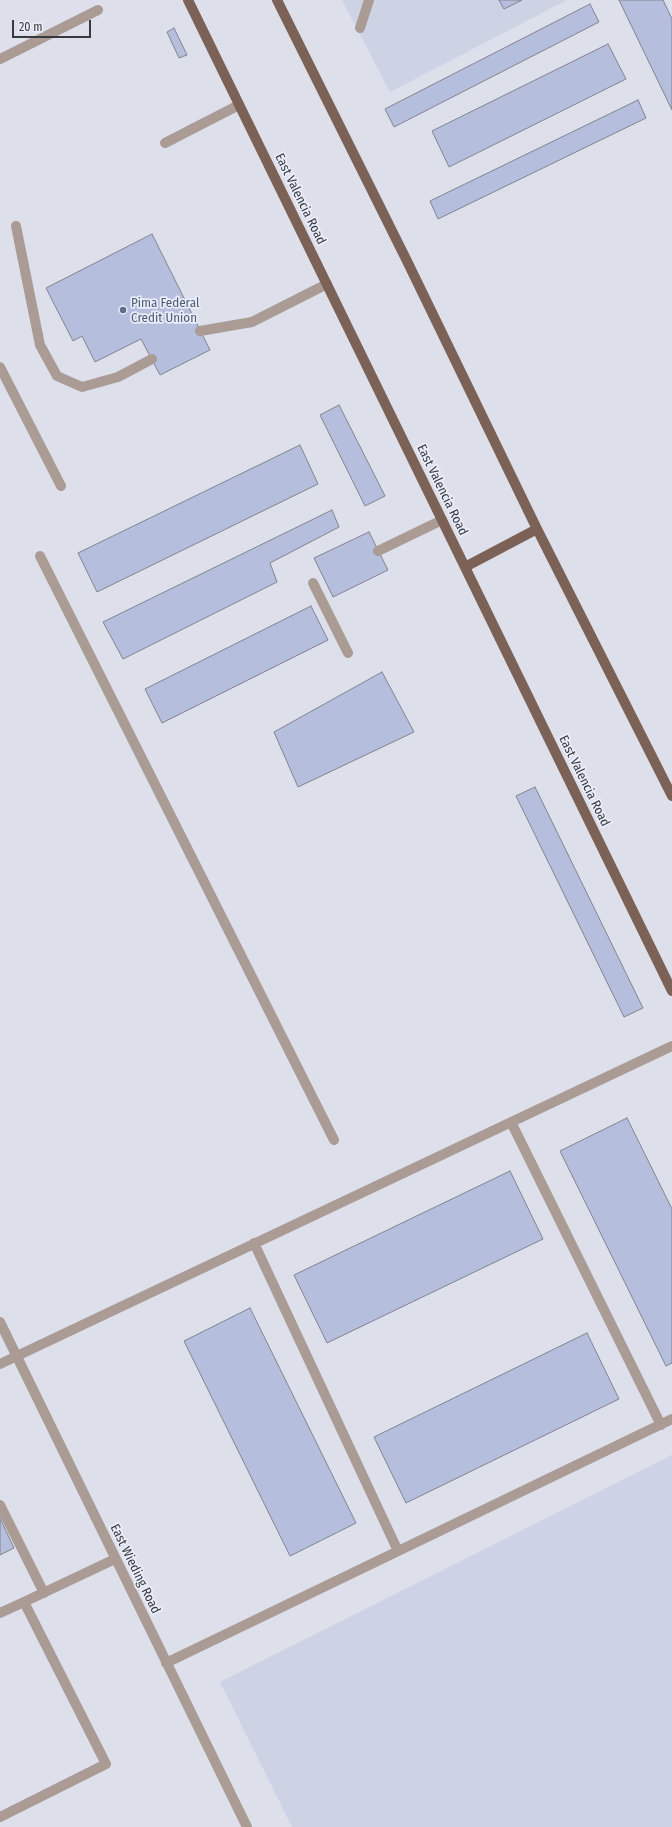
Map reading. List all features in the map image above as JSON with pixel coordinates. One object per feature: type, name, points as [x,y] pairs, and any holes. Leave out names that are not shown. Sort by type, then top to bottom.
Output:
[{"type":"main road","name":"East Valencia Road","points":[[188,0],[672,991]]},
{"type":"main road","points":[[277,0],[407,261],[537,529],[672,796]]},
{"type":"main road","points":[[465,567],[537,529]]},
{"type":"street","points":[[360,28],[369,0]]},
{"type":"street","points":[[0,59],[98,10]]},
{"type":"street","points":[[165,143],[240,105]]},
{"type":"street","points":[[16,226],[40,345],[58,376],[82,387],[118,378],[152,359]]},
{"type":"street","points":[[200,331],[252,322],[327,284]]},
{"type":"street","points":[[0,367],[61,486]]},
{"type":"street","points":[[378,551],[442,520]]},
{"type":"street","points":[[40,556],[334,1140]]},
{"type":"street","points":[[313,583],[348,653]]},
{"type":"street","points":[[0,1364],[672,1046]]},
{"type":"street","points":[[511,1122],[661,1425]]},
{"type":"street","points":[[254,1243],[398,1551]]},
{"type":"street","name":"East Wieding Road","points":[[0,1322],[247,1827]]},
{"type":"street","points":[[166,1663],[672,1419]]},
{"type":"street","points":[[0,1505],[44,1593]]},
{"type":"street","points":[[0,1613],[115,1559]]},
{"type":"street","points":[[0,1817],[106,1764],[24,1602]]},
{"type":"shaded area","points":[[342,0],[567,0],[390,92]]},
{"type":"shaded area","points":[[672,1455],[672,1827],[292,1827],[220,1682]]},
{"type":"building","points":[[499,0],[522,0],[504,9]]},
{"type":"building","points":[[619,0],[663,0],[672,19],[672,110]]},
{"type":"building","points":[[590,4],[599,22],[394,127],[385,109]]},
{"type":"building","points":[[174,28],[187,55],[179,58],[167,32]]},
{"type":"building","points":[[608,44],[626,79],[449,167],[432,131]]},
{"type":"building","points":[[638,100],[646,118],[438,219],[430,201]]},
{"type":"building","name":"Pima Federal Credit Union","points":[[152,234],[210,350],[160,375],[141,339],[95,362],[82,336],[73,341],[46,288]]},
{"type":"building","points":[[339,405],[385,496],[365,506],[320,415]]},
{"type":"building","points":[[300,445],[318,484],[97,592],[78,553]]},
{"type":"building","points":[[332,510],[339,527],[270,563],[277,582],[123,659],[103,622]]},
{"type":"building","points":[[369,532],[388,570],[333,597],[314,558]]},
{"type":"building","points":[[311,606],[328,640],[162,723],[145,689]]},
{"type":"building","points":[[382,672],[414,732],[298,787],[274,732]]},
{"type":"building","points":[[535,787],[643,1008],[624,1017],[516,796]]},
{"type":"building","points":[[627,1118],[672,1209],[672,1363],[666,1366],[560,1151]]},
{"type":"building","points":[[510,1171],[543,1239],[327,1343],[294,1275]]},
{"type":"building","points":[[250,1308],[356,1523],[290,1556],[184,1341]]},
{"type":"building","points":[[587,1333],[619,1399],[406,1503],[374,1437]]},
{"type":"building","points":[[0,1518],[14,1548],[0,1555]]},
{"type":"place","name":"Pima Federal Credit Union","points":[[123,310]]}]
